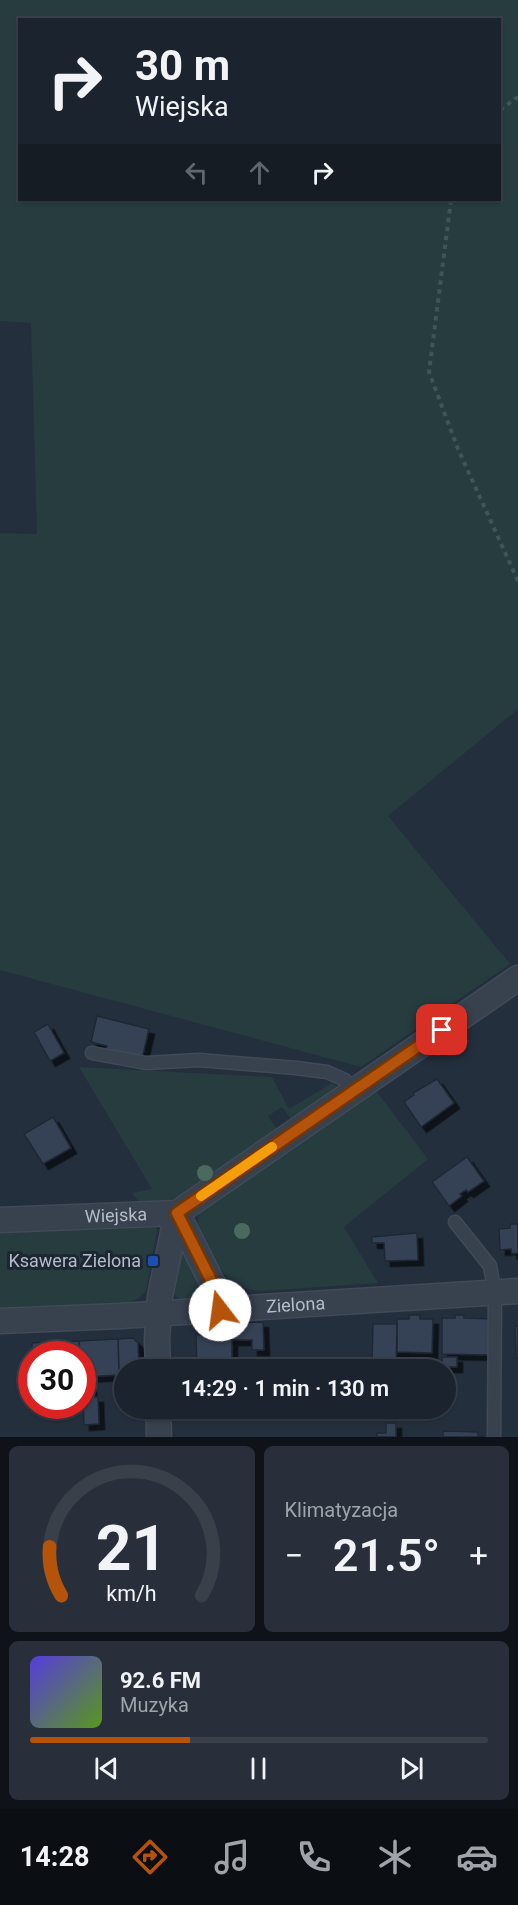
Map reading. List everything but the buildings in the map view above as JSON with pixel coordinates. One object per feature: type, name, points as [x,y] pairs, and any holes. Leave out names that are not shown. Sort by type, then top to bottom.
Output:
[{"type":"street","points":[[158,1359],[158,1313],[177,1213],[518,978]]},
{"type":"street","points":[[177,1213],[220,1298],[220,1310]]},
{"type":"street","name":"Wiejska","points":[[0,1220],[177,1213]]},
{"type":"street","name":"Zielona","points":[[0,1321],[506,1292]]},
{"type":"street","points":[[158,1419],[159,1437]]},
{"type":"lane","points":[[92,1053],[146,1064],[199,1060],[327,1072],[345,1080],[353,1092]]},
{"type":"lane","points":[[455,1222],[490,1266],[506,1292],[494,1437]]},
{"type":"path","points":[[501,109],[518,97]]},
{"type":"path","points":[[451,201],[429,372],[458,449],[518,580]]},
{"type":"green space","points":[[0,0],[518,0],[518,709],[388,816],[510,964],[361,1067],[0,970],[0,533],[37,534],[31,323],[0,321]]},
{"type":"green space","points":[[79,1067],[272,1077],[289,1109],[332,1083],[339,1088],[292,1120],[282,1107],[268,1116],[278,1130],[178,1197],[169,1200],[139,1202],[132,1193],[152,1189]]},
{"type":"green space","points":[[376,1091],[428,1159],[344,1227],[378,1283],[262,1291],[238,1285],[222,1271],[199,1230],[199,1216],[206,1203]]},
{"type":"green space","points":[[154,1227],[157,1229],[146,1291],[139,1298],[127,1303],[0,1315],[0,1233]]},
{"type":"green space","points":[[181,1252],[204,1293],[193,1301],[178,1298],[172,1290]]},
{"type":"slow traffic","points":[[201,1196],[272,1147]]},
{"type":"place","name":"Ksawera Zielona","points":[[153,1261]]},
{"type":"route","points":[[220,1310],[220,1298],[177,1213],[442,1030]]}]
